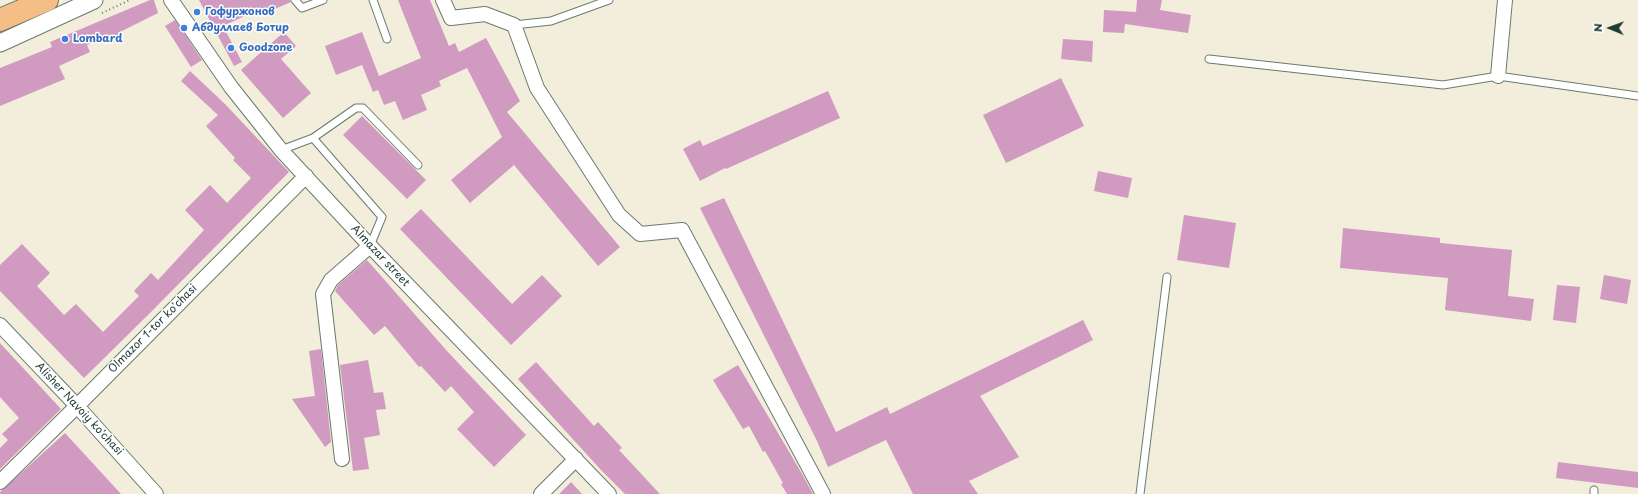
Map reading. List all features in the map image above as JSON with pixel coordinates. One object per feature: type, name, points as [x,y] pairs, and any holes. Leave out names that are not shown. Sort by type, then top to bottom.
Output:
[{"type":"main road","points":[[0,4],[10,0]]},
{"type":"main road","points":[[0,20],[47,0]]},
{"type":"street","points":[[0,43],[94,0]]},
{"type":"street","name":"Almazar street","points":[[171,0],[231,87],[281,150],[370,246],[610,494]]},
{"type":"street","points":[[443,0],[451,18],[485,14],[514,25],[537,88],[619,215],[640,234],[682,230],[823,494]]},
{"type":"street","points":[[1498,76],[1505,0]]},
{"type":"street","name":"Olmazor 1-tor ko'chasi","points":[[0,482],[306,176]]},
{"type":"street","points":[[342,459],[322,294],[331,280],[370,246]]},
{"type":"street","name":"Alisher Navoiy ko'chasi","points":[[0,325],[77,406],[156,494]]},
{"type":"street","points":[[541,494],[576,459]]},
{"type":"lane","points":[[295,0],[302,8],[322,0]]},
{"type":"lane","points":[[373,0],[387,39]]},
{"type":"lane","points":[[514,25],[551,21],[609,0]]},
{"type":"lane","points":[[1209,59],[1443,85],[1498,76],[1638,96]]},
{"type":"lane","points":[[281,150],[313,138],[356,108],[363,108],[418,165]]},
{"type":"lane","points":[[313,138],[382,217],[370,246]]},
{"type":"lane","points":[[1140,494],[1166,277]]},
{"type":"building","points":[[150,0],[154,0],[158,13],[120,32],[121,36],[107,42],[104,37],[87,45],[90,52],[59,66],[65,79],[0,106],[0,68],[52,47],[50,42]]},
{"type":"building","points":[[199,0],[290,0],[291,2],[261,15],[258,10],[223,26],[242,62],[234,66]]},
{"type":"building","points":[[398,0],[430,0],[449,46],[455,43],[459,52],[486,38],[520,101],[507,112],[620,247],[598,266],[514,165],[470,203],[451,180],[502,137],[467,68],[439,81],[441,86],[421,95],[427,110],[403,120],[395,101],[384,105],[378,90],[373,92],[362,65],[336,75],[325,46],[362,32],[379,76],[421,58]]},
{"type":"building","points":[[1137,0],[1162,0],[1160,10],[1191,15],[1188,33],[1125,24],[1124,33],[1103,32],[1104,10],[1136,12]]},
{"type":"building","points":[[175,20],[202,60],[191,67],[165,26]]},
{"type":"building","points":[[284,32],[296,46],[281,59],[311,93],[283,118],[241,70]]},
{"type":"building","points":[[1063,39],[1093,41],[1092,62],[1061,59]]},
{"type":"building","points":[[190,71],[225,104],[289,172],[84,378],[0,291],[0,265],[22,244],[50,273],[37,286],[64,315],[76,304],[103,332],[139,296],[134,291],[151,273],[158,280],[204,230],[185,210],[210,185],[227,203],[251,178],[233,160],[235,158],[206,126],[218,115],[181,81]]},
{"type":"building","points":[[1061,78],[1084,126],[1006,163],[983,115]]},
{"type":"building","points":[[828,91],[840,118],[726,169],[725,168],[700,181],[683,149],[700,140],[703,146]]},
{"type":"building","points":[[362,116],[426,180],[407,199],[343,135]]},
{"type":"building","points":[[1098,171],[1132,178],[1128,198],[1094,191]]},
{"type":"building","points":[[724,198],[836,432],[887,407],[890,414],[1083,320],[1093,340],[980,396],[1019,457],[969,481],[978,494],[913,494],[886,440],[828,467],[817,441],[700,208]]},
{"type":"building","points":[[421,209],[512,304],[542,275],[562,296],[511,345],[400,229]]},
{"type":"building","points":[[1184,215],[1236,223],[1229,268],[1177,260]]},
{"type":"building","points":[[1343,228],[1440,238],[1440,243],[1512,250],[1508,296],[1534,299],[1531,321],[1445,310],[1448,278],[1340,268]]},
{"type":"building","points":[[367,260],[447,351],[526,435],[494,467],[457,429],[474,412],[451,386],[445,392],[421,366],[419,367],[385,326],[374,335],[335,291],[338,285]]},
{"type":"building","points":[[1604,275],[1631,280],[1627,304],[1600,299]]},
{"type":"building","points":[[1557,285],[1580,287],[1576,323],[1553,320]]},
{"type":"building","points":[[0,343],[61,409],[0,469],[0,448],[8,440],[2,434],[19,418],[0,397]]},
{"type":"building","points":[[321,349],[331,442],[325,447],[292,399],[315,396],[309,351]]},
{"type":"building","points":[[368,360],[374,393],[383,392],[386,409],[376,410],[380,435],[364,438],[369,469],[353,471],[340,365]]},
{"type":"building","points":[[536,362],[594,426],[598,422],[622,448],[619,450],[660,494],[625,494],[601,470],[518,379]]},
{"type":"building","points":[[738,365],[813,494],[787,494],[781,484],[783,483],[765,451],[763,452],[749,426],[743,429],[713,380]]},
{"type":"building","points":[[65,433],[121,494],[0,494],[0,492]]},
{"type":"building","points":[[1558,462],[1638,472],[1638,488],[1556,478]]},
{"type":"building","points":[[571,482],[582,494],[559,494]]},
{"type":"place","name":"Гофуржонов","points":[[197,12]]},
{"type":"place","name":"Абдуллаев Ботир","points":[[184,28]]},
{"type":"place","name":"Lombard","points":[[65,39]]},
{"type":"place","name":"Goodzone","points":[[231,48]]}]
